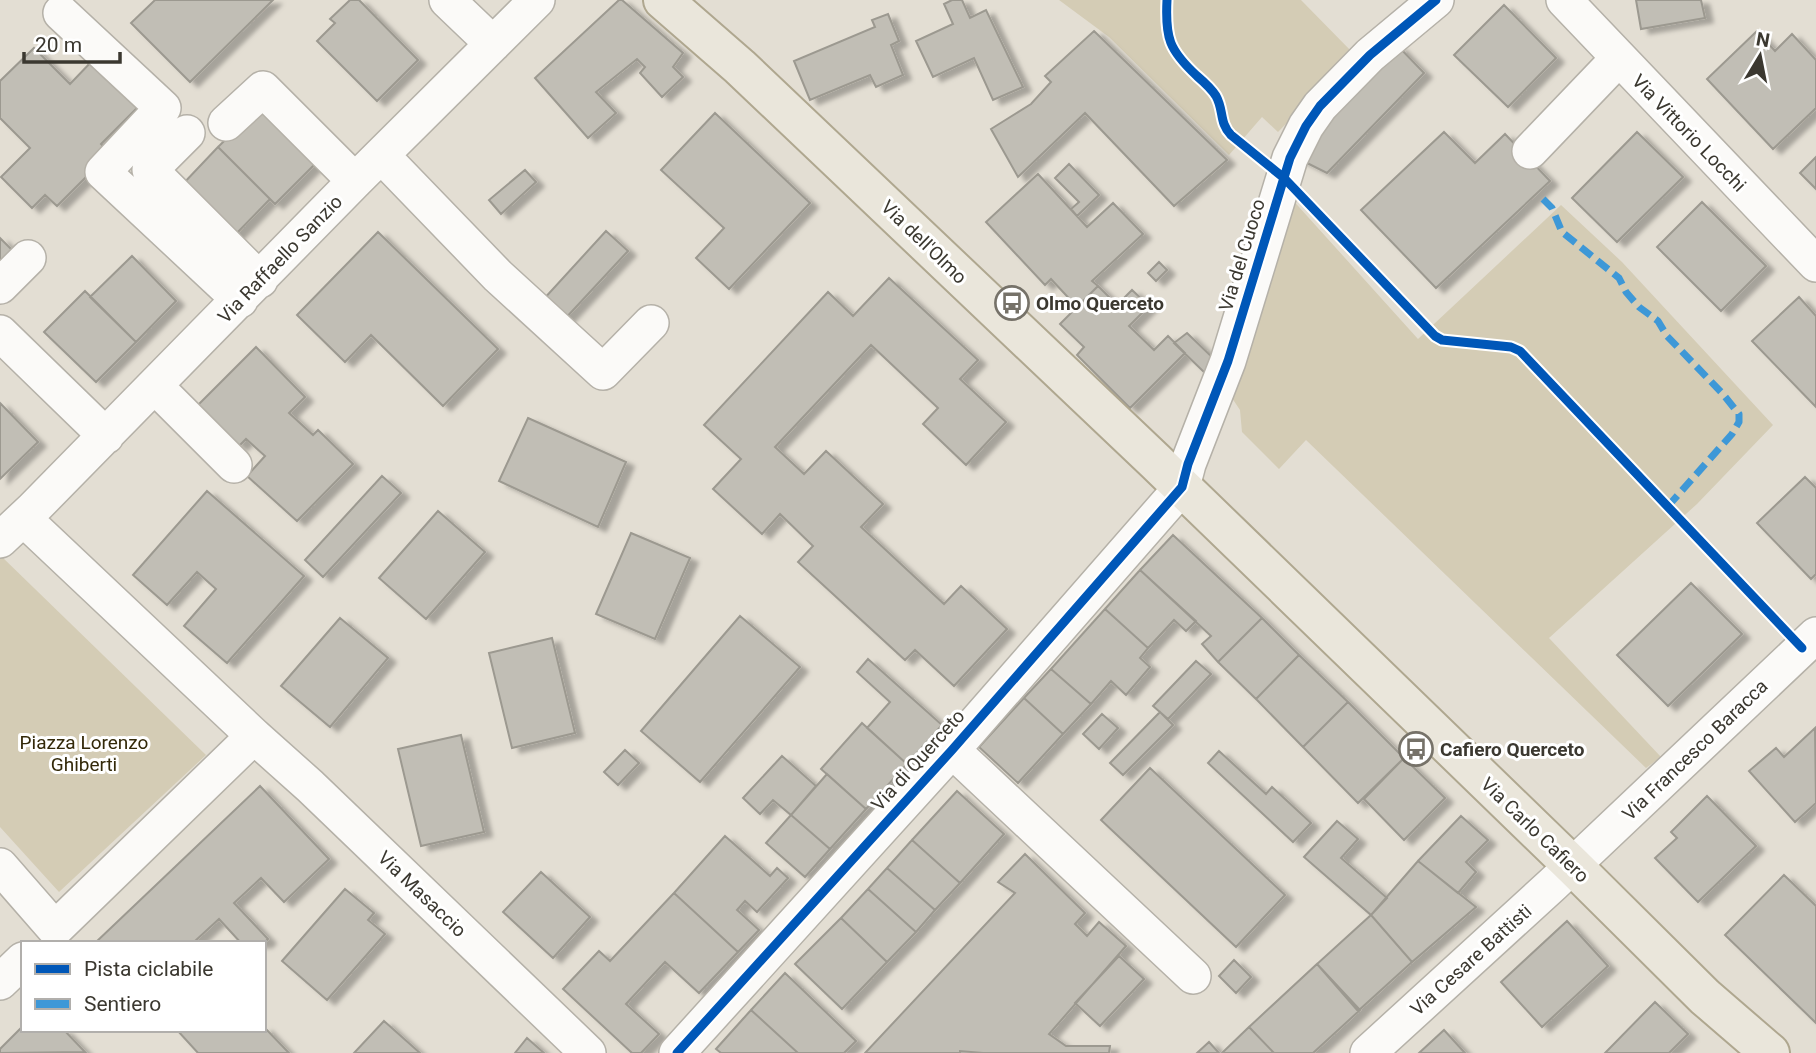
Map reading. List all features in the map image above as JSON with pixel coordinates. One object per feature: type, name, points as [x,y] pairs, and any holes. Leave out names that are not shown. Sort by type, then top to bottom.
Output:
[{"type":"main road","name":"Via dell'Olmo","points":[[663,0],[740,67],[1182,487]]},
{"type":"main road","name":"Via Carlo Cafiero","points":[[1182,487],[1705,997],[1770,1053]]},
{"type":"street","points":[[447,0],[493,44]]},
{"type":"street","name":"Via Raffaello Sanzio","points":[[12,529],[537,0]]},
{"type":"street","name":"Via del Cuoco","points":[[1182,487],[1188,464],[1228,361],[1290,158],[1306,126],[1320,106],[1370,55],[1436,0]]},
{"type":"street","name":"Via Vittorio Locchi","points":[[1564,0],[1816,264]]},
{"type":"street","points":[[61,13],[163,108],[103,172],[250,290]]},
{"type":"street","points":[[1530,151],[1618,59]]},
{"type":"street","points":[[226,123],[263,89],[355,181]]},
{"type":"street","points":[[187,133],[150,170],[250,290]]},
{"type":"street","points":[[382,156],[498,276],[603,372],[651,323]]},
{"type":"street","points":[[0,286],[28,258]]},
{"type":"street","points":[[0,333],[97,444]]},
{"type":"street","points":[[0,362],[97,444]]},
{"type":"street","points":[[155,386],[234,466]]},
{"type":"street","name":"Via di Querceto","points":[[677,1053],[952,750],[1182,487]]},
{"type":"street","points":[[0,866],[48,936],[254,736],[12,529]]},
{"type":"street","name":"Via Francesco Baracca","points":[[1573,866],[1811,649]]},
{"type":"street","name":"Via Masaccio","points":[[254,736],[310,786],[588,1053]]},
{"type":"street","name":"Via di Querceto","points":[[952,750],[1193,976]]},
{"type":"street","name":"Via Cesare Battisti","points":[[1368,1053],[1573,866]]},
{"type":"street","points":[[0,982],[21,962]]},
{"type":"green space","points":[[1059,0],[1301,0],[1354,54],[1278,132],[1262,117],[1229,155],[1109,37]]},
{"type":"green space","points":[[1290,197],[1418,339],[1561,205],[1622,262],[1773,425],[1697,504],[1549,638],[1661,757],[1646,768],[1306,440],[1279,469],[1242,432],[1240,410],[1230,395]]},
{"type":"green space","name":"Piazza Lorenzo Ghiberti","points":[[0,555],[206,755],[59,892],[0,827]]},
{"type":"building","points":[[155,0],[273,0],[190,82],[131,23]]},
{"type":"building","points":[[350,0],[359,0],[418,60],[377,101],[317,41],[335,23],[330,19]]},
{"type":"building","points":[[619,0],[683,53],[673,67],[683,77],[662,97],[640,73],[645,67],[637,59],[596,92],[616,113],[588,138],[535,78]]},
{"type":"building","points":[[952,0],[962,0],[970,18],[986,10],[1023,87],[993,100],[974,58],[933,77],[916,41],[953,24],[944,4]]},
{"type":"building","points":[[1636,0],[1701,0],[1705,18],[1641,29]]},
{"type":"building","points":[[1504,5],[1556,58],[1508,107],[1454,55]]},
{"type":"building","points":[[888,14],[899,41],[891,45],[903,75],[876,87],[870,75],[810,100],[794,61],[875,27],[872,20]]},
{"type":"building","points":[[1094,31],[1227,160],[1174,206],[1085,113],[1018,177],[991,129],[1031,104],[1051,82],[1045,76]]},
{"type":"building","points":[[1757,31],[1775,51],[1792,34],[1816,60],[1816,108],[1773,149],[1707,79]]},
{"type":"building","points":[[1398,46],[1424,73],[1327,173],[1297,158],[1314,128]]},
{"type":"building","points":[[34,48],[70,84],[94,59],[140,105],[101,144],[110,153],[57,206],[45,195],[32,208],[1,177],[30,148],[0,118],[0,81]]},
{"type":"building","points":[[261,105],[318,161],[275,204],[218,147]]},
{"type":"building","points":[[715,113],[810,203],[729,289],[696,258],[724,228],[661,170]]},
{"type":"building","points":[[1444,132],[1475,163],[1505,134],[1550,181],[1436,288],[1361,210]]},
{"type":"building","points":[[1637,132],[1683,177],[1617,242],[1572,198]]},
{"type":"building","points":[[218,147],[270,199],[233,237],[181,186]]},
{"type":"building","points":[[1816,157],[1816,189],[1800,173]]},
{"type":"building","points":[[1069,164],[1099,195],[1077,216],[1071,209],[1079,202],[1055,178]]},
{"type":"building","points":[[525,170],[536,182],[501,214],[489,200]]},
{"type":"building","points":[[1038,174],[1087,227],[1113,203],[1143,234],[1092,281],[1098,286],[1077,307],[1051,279],[1045,285],[986,222]]},
{"type":"building","points":[[1702,202],[1766,266],[1721,311],[1657,247]]},
{"type":"building","points":[[606,231],[628,251],[563,321],[542,301]]},
{"type":"building","points":[[378,232],[498,349],[443,406],[371,335],[345,362],[297,315]]},
{"type":"building","points":[[0,238],[16,254],[0,270]]},
{"type":"building","points":[[132,256],[176,301],[136,342],[90,297]]},
{"type":"building","points":[[1159,262],[1167,270],[1156,281],[1148,273]]},
{"type":"building","points":[[889,278],[978,360],[960,379],[1006,422],[966,465],[923,424],[938,408],[871,345],[775,447],[804,474],[826,451],[883,504],[861,527],[944,604],[961,586],[1007,629],[954,686],[915,650],[905,660],[798,562],[813,546],[780,514],[762,534],[713,489],[741,459],[704,425],[828,292],[853,316]]},
{"type":"building","points":[[1098,286],[1117,305],[1132,290],[1149,306],[1129,326],[1154,350],[1168,336],[1185,353],[1130,408],[1077,355],[1084,347],[1060,324]]},
{"type":"building","points":[[85,291],[136,342],[96,382],[44,332]]},
{"type":"building","points":[[1799,297],[1816,316],[1816,407],[1752,341]]},
{"type":"building","points":[[1187,333],[1213,358],[1207,375],[1174,343]]},
{"type":"building","points":[[256,347],[305,397],[289,413],[313,435],[318,430],[353,464],[297,521],[247,476],[265,456],[246,439],[239,446],[197,406]]},
{"type":"building","points":[[0,403],[38,442],[0,479]]},
{"type":"building","points":[[528,418],[626,462],[598,527],[499,481]]},
{"type":"building","points":[[382,476],[401,493],[323,577],[305,560]]},
{"type":"building","points":[[1805,477],[1816,488],[1816,574],[1811,579],[1757,523]]},
{"type":"building","points":[[207,491],[304,576],[227,663],[184,626],[216,589],[197,572],[167,605],[133,575]]},
{"type":"building","points":[[438,511],[485,552],[426,619],[379,578]]},
{"type":"building","points":[[631,533],[690,558],[655,639],[596,614]]},
{"type":"building","points":[[1173,535],[1262,618],[1218,662],[1202,644],[1211,636],[1140,570]]},
{"type":"building","points":[[1140,570],[1196,621],[1186,631],[1174,620],[1148,648],[1105,609]]},
{"type":"building","points":[[1691,583],[1742,634],[1668,706],[1617,655]]},
{"type":"building","points":[[1105,609],[1148,648],[1140,658],[1150,667],[1126,695],[1111,681],[1091,704],[1051,669]]},
{"type":"building","points":[[740,616],[800,667],[700,782],[641,731]]},
{"type":"building","points":[[340,618],[388,658],[330,727],[281,686]]},
{"type":"building","points":[[1262,618],[1299,655],[1256,699],[1218,662]]},
{"type":"building","points":[[552,638],[575,733],[512,748],[489,653]]},
{"type":"building","points":[[1299,655],[1348,702],[1303,747],[1256,699]]},
{"type":"building","points":[[868,659],[942,725],[907,764],[867,728],[890,702],[857,672]]},
{"type":"building","points":[[1196,661],[1211,674],[1168,719],[1153,706]]},
{"type":"building","points":[[1051,669],[1091,704],[1063,734],[1024,698]]},
{"type":"building","points":[[1024,698],[1063,734],[1018,783],[979,747]]},
{"type":"building","points":[[1348,702],[1404,758],[1358,803],[1303,747]]},
{"type":"building","points":[[1160,712],[1173,725],[1123,775],[1110,763]]},
{"type":"building","points":[[1102,714],[1118,728],[1099,749],[1083,734]]},
{"type":"building","points":[[862,723],[907,764],[866,809],[821,769]]},
{"type":"building","points":[[1815,728],[1816,803],[1795,822],[1749,771],[1776,748],[1784,757]]},
{"type":"building","points":[[461,735],[484,832],[421,846],[398,749]]},
{"type":"building","points":[[625,750],[639,763],[618,785],[604,772]]},
{"type":"building","points":[[1219,751],[1266,794],[1272,787],[1311,823],[1293,842],[1208,763]]},
{"type":"building","points":[[782,756],[816,786],[791,815],[773,800],[760,814],[743,798]]},
{"type":"building","points":[[1404,758],[1445,798],[1404,840],[1364,799]]},
{"type":"building","points":[[1150,768],[1285,895],[1236,947],[1101,820]]},
{"type":"building","points":[[827,774],[866,809],[830,849],[791,815]]},
{"type":"building","points":[[260,786],[329,859],[284,902],[261,878],[234,903],[268,939],[266,941],[239,941],[219,919],[195,941],[97,941]]},
{"type":"building","points":[[957,791],[1004,834],[960,883],[912,840]]},
{"type":"building","points":[[1707,796],[1756,846],[1698,902],[1655,858],[1677,838],[1671,832]]},
{"type":"building","points":[[791,815],[830,849],[805,877],[766,843]]},
{"type":"building","points":[[1461,816],[1488,840],[1466,862],[1476,872],[1458,893],[1418,861]]},
{"type":"building","points":[[1337,821],[1358,839],[1341,858],[1387,898],[1371,915],[1304,857]]},
{"type":"building","points":[[725,836],[770,876],[777,868],[788,878],[757,912],[745,901],[737,910],[759,930],[738,952],[674,893]]},
{"type":"building","points":[[912,840],[960,883],[935,910],[887,868]]},
{"type":"building","points":[[1025,854],[1085,913],[1075,924],[1087,936],[1099,922],[1126,946],[1049,1034],[1066,1046],[1110,1046],[1109,1053],[865,1053],[1015,893],[998,882]]},
{"type":"building","points":[[1418,861],[1476,907],[1412,962],[1371,915]]},
{"type":"building","points":[[887,868],[935,910],[916,932],[868,889]]},
{"type":"building","points":[[541,872],[590,917],[553,958],[503,912]]},
{"type":"building","points":[[1784,875],[1816,906],[1816,1023],[1725,935]]},
{"type":"building","points":[[345,889],[374,913],[368,920],[385,934],[327,1000],[282,961]]},
{"type":"building","points":[[868,889],[916,932],[887,962],[841,918]]},
{"type":"building","points":[[674,893],[738,952],[699,993],[665,962],[626,1004],[659,1034],[641,1053],[632,1053],[563,989],[599,951],[610,961]]},
{"type":"building","points":[[1371,915],[1412,962],[1358,1011],[1317,964]]},
{"type":"building","points":[[841,918],[887,962],[842,1009],[795,964]]},
{"type":"building","points":[[1567,921],[1608,966],[1542,1027],[1501,982]]},
{"type":"building","points":[[1119,956],[1144,979],[1100,1026],[1075,1003]]},
{"type":"building","points":[[1234,960],[1251,977],[1236,993],[1219,976]]},
{"type":"building","points":[[1317,964],[1360,1010],[1313,1053],[1274,1053],[1249,1027]]},
{"type":"building","points":[[785,973],[856,1041],[844,1053],[798,1053],[751,1010]]},
{"type":"building","points":[[1655,1002],[1688,1034],[1669,1053],[1605,1053]]},
{"type":"building","points":[[751,1010],[798,1053],[721,1053],[716,1049]]},
{"type":"building","points":[[384,1021],[420,1053],[354,1053]]},
{"type":"building","points":[[1249,1027],[1274,1053],[1222,1053]]},
{"type":"building","points":[[21,1028],[21,1032],[66,1032],[85,1052],[0,1053],[0,1049]]},
{"type":"building","points":[[266,1029],[289,1053],[198,1053],[179,1032],[266,1032]]},
{"type":"building","points":[[1444,1030],[1465,1053],[1419,1053]]},
{"type":"building","points":[[527,1038],[544,1053],[515,1053]]},
{"type":"building","points":[[1209,1042],[1219,1053],[1197,1053]]},
{"type":"marked path","points":[[1543,199],[1552,208],[1562,232],[1619,278],[1626,292],[1639,307],[1658,321],[1667,336],[1739,414],[1739,422],[1732,434],[1669,505]]},
{"type":"cycle path","points":[[1167,0],[1168,34],[1175,51],[1216,96],[1225,126],[1231,135],[1284,178],[1435,336],[1442,340],[1511,347],[1520,351],[1802,648]]},
{"type":"cycle path","points":[[677,1053],[952,750],[1182,487],[1188,464],[1228,361],[1290,158],[1306,126],[1320,106],[1370,55],[1436,0]]},
{"type":"place","name":"Olmo Querceto","points":[[1012,303]]},
{"type":"place","name":"Cafiero Querceto","points":[[1416,749]]}]
